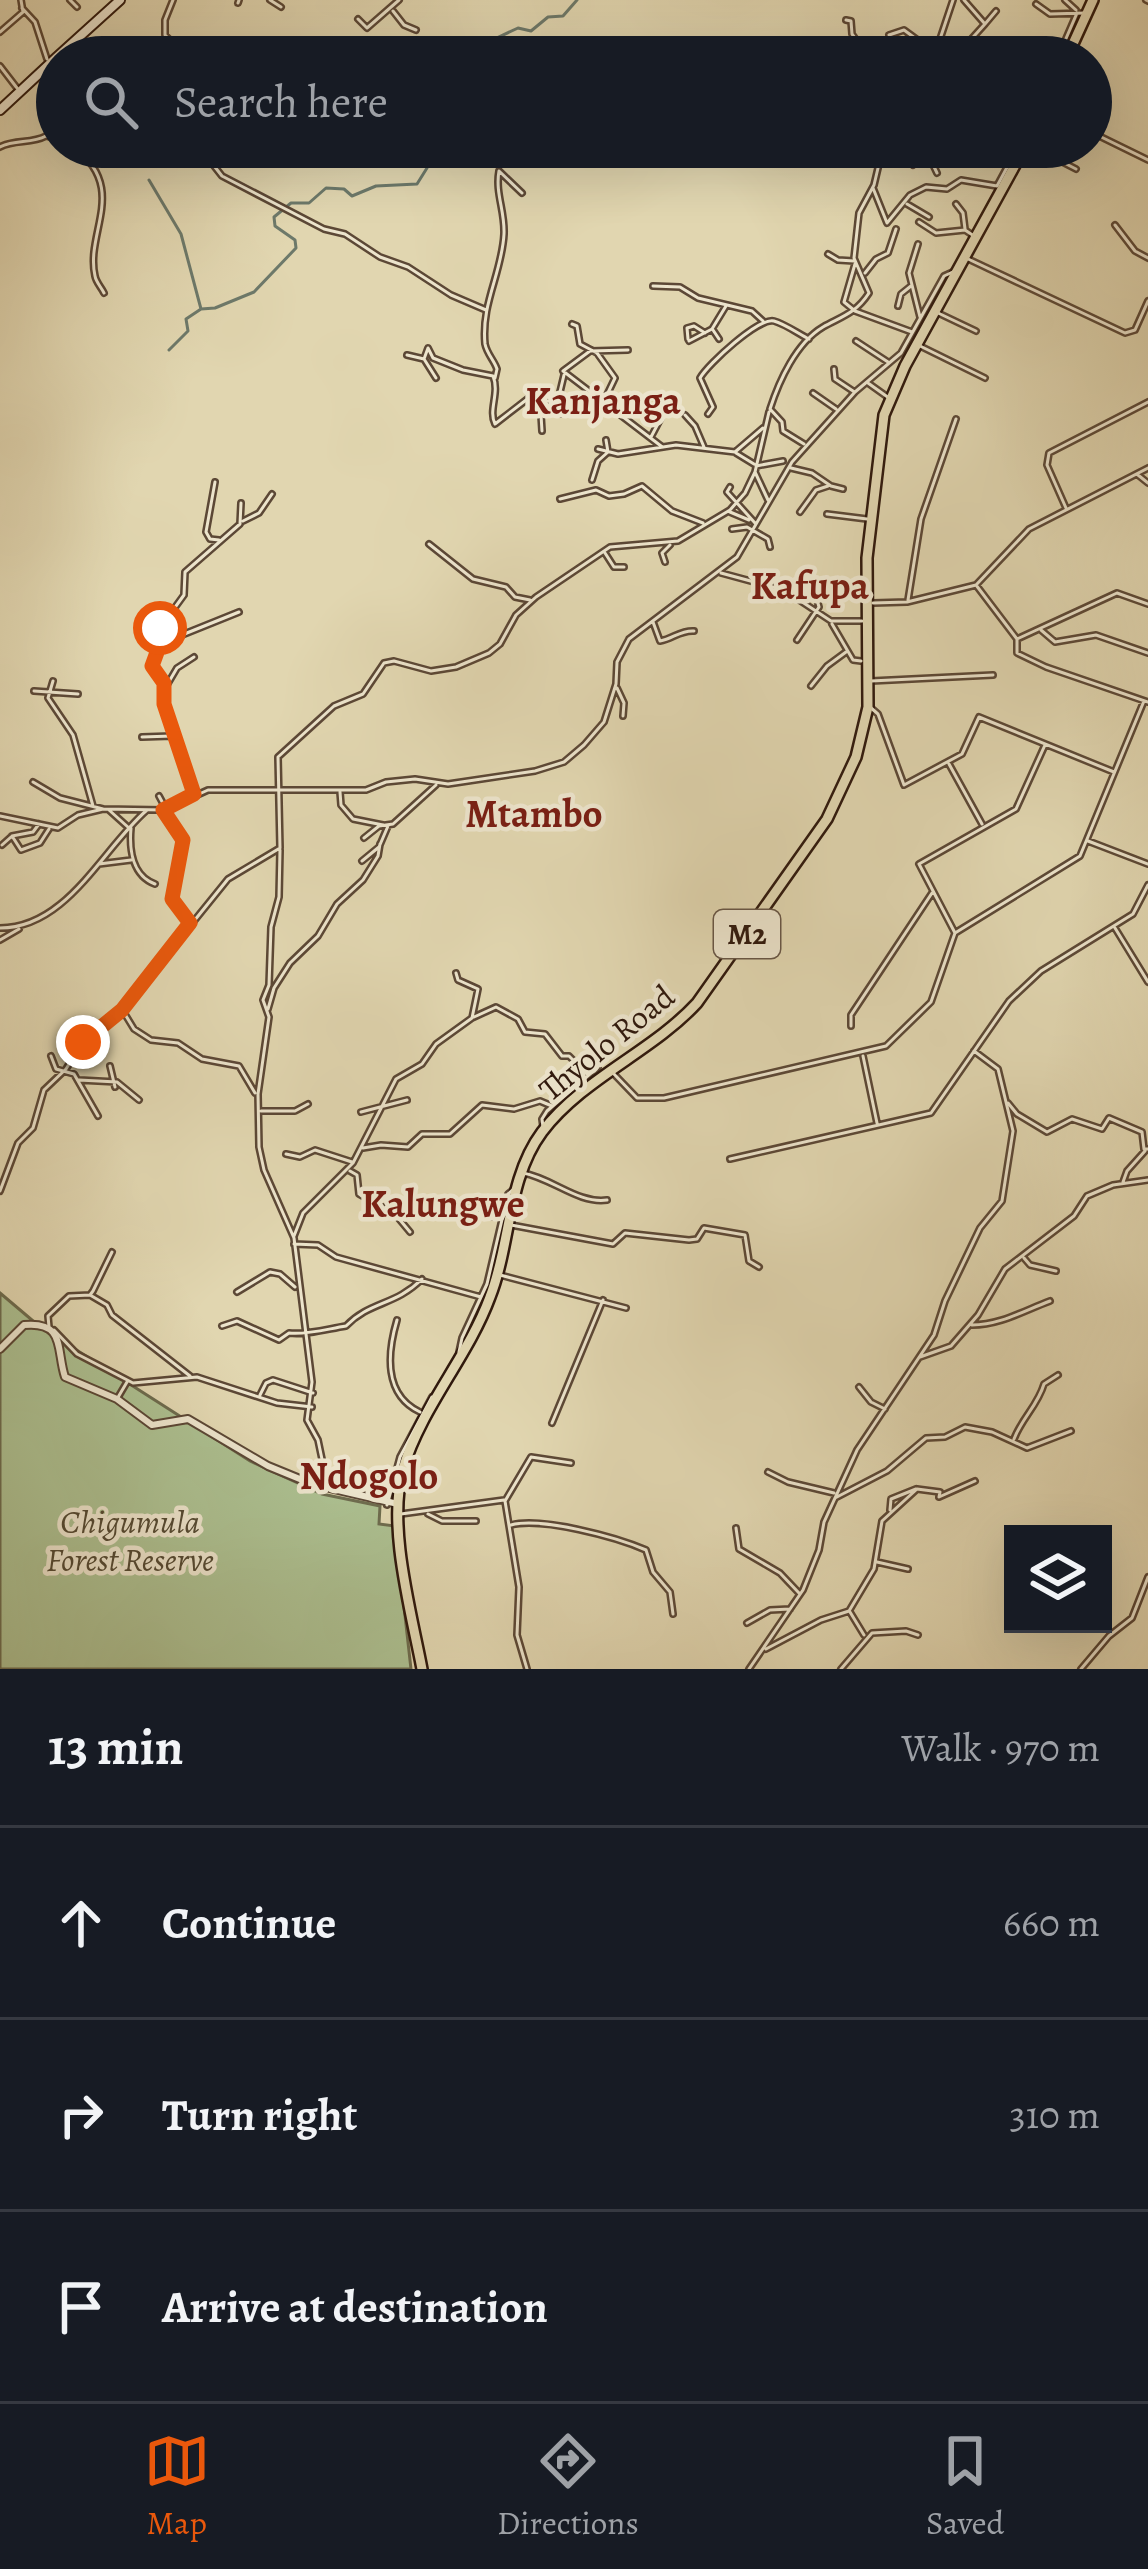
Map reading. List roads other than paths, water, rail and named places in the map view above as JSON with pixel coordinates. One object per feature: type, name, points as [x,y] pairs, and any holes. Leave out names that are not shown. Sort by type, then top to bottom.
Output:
[{"type":"highway","points":[[1074,36],[1089,6]]},
{"type":"highway","name":"Thyolo Road","points":[[422,1669],[394,1508],[404,1465],[462,1355],[497,1274],[521,1173],[545,1129],[568,1104],[686,1015],[720,975],[827,819],[856,757],[868,707],[870,519],[878,440],[915,338],[935,311],[1011,168]]},
{"type":"main road","points":[[81,36],[121,0]]},
{"type":"main road","points":[[0,110],[36,77]]},
{"type":"street","points":[[22,4],[30,0]]},
{"type":"street","points":[[70,0],[77,7]]},
{"type":"street","points":[[169,36],[165,20],[173,0]]},
{"type":"street","points":[[270,0],[281,8]]},
{"type":"street","points":[[358,19],[368,28],[399,0]]},
{"type":"street","points":[[943,36],[946,11],[953,0]]},
{"type":"street","points":[[964,0],[985,25]]},
{"type":"street","points":[[1065,0],[1089,6]]},
{"type":"street","points":[[22,4],[38,36]]},
{"type":"street","points":[[1,30],[22,13],[22,4]]},
{"type":"street","points":[[1036,4],[1050,14],[1089,6]]},
{"type":"street","points":[[392,9],[404,25],[416,30]]},
{"type":"street","points":[[946,11],[957,16]]},
{"type":"street","points":[[975,36],[996,11]]},
{"type":"street","points":[[846,20],[851,21],[853,36]]},
{"type":"street","points":[[889,34],[904,30],[911,36]]},
{"type":"street","points":[[0,66],[21,92]]},
{"type":"street","points":[[0,147],[9,142],[36,142]]},
{"type":"street","points":[[1112,142],[1148,160]]},
{"type":"street","points":[[93,168],[103,209],[94,273],[104,293]]},
{"type":"street","points":[[215,168],[220,176],[331,232],[345,234],[376,255],[486,310]]},
{"type":"street","points":[[878,168],[859,213],[844,302],[985,378]]},
{"type":"street","points":[[934,168],[937,173]]},
{"type":"street","points":[[522,193],[499,171],[503,243],[486,310],[485,342],[497,369],[495,424],[530,397],[552,402]]},
{"type":"street","points":[[873,188],[884,222],[893,218],[910,195],[926,187],[947,189],[962,180],[994,187],[1008,173]]},
{"type":"street","points":[[905,204],[929,217]]},
{"type":"street","points":[[956,204],[964,230]]},
{"type":"street","points":[[919,222],[939,234],[964,230],[976,237]]},
{"type":"street","points":[[1115,225],[1135,251],[1148,258]]},
{"type":"street","points":[[864,274],[888,253],[896,229]]},
{"type":"street","points":[[918,244],[910,264],[921,318]]},
{"type":"street","points":[[665,562],[662,553],[672,544],[737,503],[756,468],[763,428],[781,378],[810,339],[857,310],[869,293],[864,274],[854,262],[828,254]]},
{"type":"street","points":[[964,257],[1125,333],[1135,330],[1148,301]]},
{"type":"street","points":[[33,782],[60,798],[105,809],[164,809],[194,794],[280,788],[366,790],[415,779],[437,784],[535,771],[563,762],[601,728],[615,687],[616,663],[626,645],[737,557],[805,445],[854,392],[915,338],[944,276],[956,271]]},
{"type":"street","points":[[898,306],[901,294],[913,285]]},
{"type":"street","points":[[653,286],[666,290],[677,286],[694,296],[752,311],[764,321],[778,322],[810,339]]},
{"type":"street","points":[[705,333],[727,304]]},
{"type":"street","points":[[935,311],[976,332]]},
{"type":"street","points":[[708,414],[713,407],[701,376],[707,366],[764,321]]},
{"type":"street","points":[[572,324],[577,326],[580,344]]},
{"type":"street","points":[[712,329],[719,339]]},
{"type":"street","points":[[856,341],[905,366]]},
{"type":"street","points":[[547,411],[556,415],[603,402],[615,378],[593,351],[580,344]]},
{"type":"street","points":[[580,344],[575,349],[581,358]]},
{"type":"street","points":[[424,358],[428,348],[433,358],[494,378]]},
{"type":"street","points":[[542,431],[541,415],[559,396],[565,367],[593,351],[628,350]]},
{"type":"street","points":[[407,355],[424,358],[436,378]]},
{"type":"street","points":[[834,369],[835,379]]},
{"type":"street","points":[[564,373],[661,446]]},
{"type":"street","points":[[826,375],[854,392]]},
{"type":"street","points":[[866,382],[890,398]]},
{"type":"street","points":[[813,393],[837,410]]},
{"type":"street","points":[[1066,508],[1047,465],[1049,453],[1148,402]]},
{"type":"street","points":[[770,409],[782,422],[783,431],[805,445]]},
{"type":"street","points":[[686,415],[704,448]]},
{"type":"street","points":[[651,437],[661,418]]},
{"type":"street","points":[[908,602],[921,519],[956,418]]},
{"type":"street","points":[[735,452],[763,428]]},
{"type":"street","points":[[606,440],[608,452]]},
{"type":"street","points":[[598,449],[638,452],[661,446],[735,452],[756,468],[769,501]]},
{"type":"street","points":[[592,480],[598,461],[608,452]]},
{"type":"street","points":[[756,468],[783,461]]},
{"type":"street","points":[[790,467],[843,489]]},
{"type":"street","points":[[867,603],[908,602],[976,585],[1024,533],[1148,468]]},
{"type":"street","points":[[1137,474],[1148,483]]},
{"type":"street","points":[[215,482],[206,532],[210,539],[220,541]]},
{"type":"street","points":[[800,512],[816,490],[830,485]]},
{"type":"street","points":[[560,499],[596,490],[609,496],[624,494],[642,486],[672,511],[705,524]]},
{"type":"street","points":[[730,487],[727,491],[770,547]]},
{"type":"street","points":[[194,794],[173,736],[164,683],[152,666],[160,628],[184,595],[183,577],[191,564],[241,521],[259,513],[272,494]]},
{"type":"street","points":[[241,521],[242,503]]},
{"type":"street","points":[[728,512],[754,524]]},
{"type":"street","points":[[827,514],[870,519]]},
{"type":"street","points":[[732,529],[754,524]]},
{"type":"street","points":[[429,544],[474,579],[505,587],[515,597],[531,601]]},
{"type":"street","points":[[268,1011],[263,1000],[279,897],[277,763],[283,749],[339,702],[363,694],[384,663],[427,670],[456,668],[494,650],[531,601],[604,551],[625,545],[672,544]]},
{"type":"street","points":[[604,551],[614,567],[624,567]]},
{"type":"street","points":[[797,640],[818,609],[808,571]]},
{"type":"street","points":[[720,573],[784,590],[818,609],[831,621],[855,661],[869,661]]},
{"type":"street","points":[[612,1072],[637,1098],[664,1098],[882,1049],[931,1002],[955,933],[1080,856],[1146,701],[1046,668],[1017,652],[1017,639],[976,585]]},
{"type":"street","points":[[1017,639],[1118,593],[1148,604]]},
{"type":"street","points":[[160,644],[239,612]]},
{"type":"street","points":[[653,620],[659,640],[669,640],[682,630],[694,631]]},
{"type":"street","points":[[831,621],[868,621]]},
{"type":"street","points":[[1040,628],[1054,642],[1096,635],[1148,652]]},
{"type":"street","points":[[811,686],[822,670],[847,651]]},
{"type":"street","points":[[164,694],[177,668],[194,658]]},
{"type":"street","points":[[869,681],[993,675]]},
{"type":"street","points":[[48,694],[53,681]]},
{"type":"street","points":[[615,687],[624,703],[623,716]]},
{"type":"street","points":[[34,691],[78,694]]},
{"type":"street","points":[[48,694],[74,735],[93,806]]},
{"type":"street","points":[[868,707],[878,714],[904,785],[963,752],[979,717],[1115,773]]},
{"type":"street","points":[[142,736],[173,736]]},
{"type":"street","points":[[955,933],[919,864],[1016,809],[1046,744]]},
{"type":"street","points":[[949,762],[983,827]]},
{"type":"street","points":[[364,838],[437,784]]},
{"type":"street","points":[[340,790],[340,805],[353,819],[386,825]]},
{"type":"street","points":[[159,796],[183,840],[172,899],[190,923]]},
{"type":"street","points":[[0,940],[55,909],[149,808]]},
{"type":"street","points":[[105,809],[130,827],[139,874],[155,884]]},
{"type":"street","points":[[12,836],[21,850],[34,848],[50,828],[105,809]]},
{"type":"street","points":[[0,816],[50,828]]},
{"type":"street","points":[[2,845],[12,836],[33,832],[39,824]]},
{"type":"street","points":[[328,1490],[319,1440],[308,1424],[313,1393],[294,1241],[264,1169],[258,1094],[274,988],[290,962],[318,936],[337,904],[363,880],[379,856],[386,825]]},
{"type":"street","points":[[1087,840],[1148,864]]},
{"type":"street","points":[[362,861],[380,844]]},
{"type":"street","points":[[0,1191],[18,1143],[33,1128],[41,1095],[83,1042],[122,1010],[233,874],[264,861],[280,848]]},
{"type":"street","points":[[98,864],[133,860]]},
{"type":"street","points":[[730,1159],[931,1113],[991,1023],[1036,974],[1138,910],[1148,886]]},
{"type":"street","points":[[851,1026],[851,1016],[933,892]]},
{"type":"street","points":[[1114,927],[1148,982]]},
{"type":"street","points":[[0,928],[22,928]]},
{"type":"street","points":[[456,973],[458,980],[478,989],[472,1018]]},
{"type":"street","points":[[294,1241],[303,1213],[348,1170],[362,1149],[396,1079],[422,1064],[436,1044],[472,1018],[496,1007],[510,1013],[525,1032],[545,1034],[562,1056],[568,1056],[587,1075]]},
{"type":"street","points":[[122,1010],[134,1029],[151,1040],[178,1043],[202,1059],[239,1066],[258,1094]]},
{"type":"street","points":[[749,1669],[800,1595],[835,1496],[857,1450],[938,1327],[945,1301],[980,1228],[1003,1198],[1013,1131],[998,1069],[974,1052]]},
{"type":"street","points":[[863,1054],[878,1126]]},
{"type":"street","points":[[51,1056],[56,1069],[74,1074],[98,1116]]},
{"type":"street","points":[[110,1066],[115,1084]]},
{"type":"street","points":[[545,1129],[542,1120],[552,1106],[598,1067]]},
{"type":"street","points":[[77,1080],[128,1088],[139,1100]]},
{"type":"street","points":[[361,1112],[407,1100]]},
{"type":"street","points":[[362,1149],[408,1148],[422,1134],[450,1134],[482,1105],[514,1109],[540,1101],[552,1106]]},
{"type":"street","points":[[1006,1103],[1047,1132],[1072,1119],[1102,1129],[1109,1118],[1142,1132],[1147,1150],[1125,1174],[1123,1183]]},
{"type":"street","points":[[259,1111],[290,1112],[308,1104]]},
{"type":"street","points":[[286,1154],[303,1156],[315,1150],[353,1162]]},
{"type":"street","points":[[348,1170],[357,1175],[359,1194],[395,1214],[410,1232]]},
{"type":"street","points":[[521,1173],[544,1178],[577,1196],[607,1200]]},
{"type":"street","points":[[919,1358],[948,1348],[970,1325],[1005,1269],[1074,1216],[1087,1196],[1148,1180]]},
{"type":"street","points":[[468,1223],[472,1215],[613,1244],[625,1233],[689,1240],[697,1239],[704,1228],[740,1231],[745,1235],[749,1262],[759,1268]]},
{"type":"street","points":[[462,1355],[458,1348],[481,1298],[506,1221]]},
{"type":"street","points":[[294,1241],[481,1298]]},
{"type":"street","points":[[90,1295],[112,1252]]},
{"type":"street","points":[[1023,1256],[1030,1265],[1056,1271]]},
{"type":"street","points":[[237,1292],[270,1272],[298,1288]]},
{"type":"street","points":[[497,1274],[626,1308]]},
{"type":"street","points":[[222,1326],[237,1321],[279,1340],[289,1333],[305,1335],[327,1326],[346,1326],[362,1310],[390,1303],[422,1279]]},
{"type":"street","points":[[312,1407],[192,1377],[90,1295],[65,1298],[48,1316],[59,1340],[65,1377],[117,1399],[152,1425],[188,1419],[268,1466],[328,1490],[394,1508],[427,1513],[491,1499],[505,1501]]},
{"type":"street","points":[[553,1423],[603,1300]]},
{"type":"street","points":[[970,1325],[1000,1323],[1050,1301]]},
{"type":"street","points":[[397,1320],[391,1346],[394,1388],[409,1407],[422,1413]]},
{"type":"street","points":[[0,1349],[24,1325],[61,1334],[77,1354],[128,1381],[192,1377]]},
{"type":"street","points":[[1013,1441],[1023,1418],[1040,1400],[1044,1384],[1058,1376]]},
{"type":"street","points":[[117,1399],[128,1381]]},
{"type":"street","points":[[259,1396],[266,1383],[273,1381],[313,1393]]},
{"type":"street","points":[[859,1387],[887,1410]]},
{"type":"street","points":[[394,1508],[400,1457],[430,1398],[437,1399]]},
{"type":"street","points":[[767,1472],[835,1496],[887,1471],[926,1438],[971,1427],[1030,1448],[1071,1431]]},
{"type":"street","points":[[527,1668],[517,1636],[519,1587],[505,1501],[532,1456],[571,1463]]},
{"type":"street","points":[[765,1650],[821,1620],[849,1611],[876,1563],[882,1521],[890,1510],[917,1489],[940,1492],[940,1497],[975,1481]]},
{"type":"street","points":[[427,1513],[440,1521],[476,1521]]},
{"type":"street","points":[[509,1526],[526,1523],[581,1531],[646,1550],[653,1572],[670,1592],[674,1614]]},
{"type":"street","points":[[736,1528],[740,1549],[780,1573],[800,1595]]},
{"type":"street","points":[[876,1563],[908,1569]]},
{"type":"street","points":[[1081,1669],[1132,1618],[1148,1577]]},
{"type":"street","points":[[747,1623],[770,1610],[792,1609]]},
{"type":"street","points":[[849,1611],[864,1638]]},
{"type":"street","points":[[841,1669],[864,1638],[878,1632],[918,1634]]},
{"type":"waterway","points":[[501,36],[518,28],[531,31],[548,17],[563,16],[577,0]]},
{"type":"waterway","points":[[201,309],[254,292],[296,248],[295,240],[275,226],[274,217],[291,203],[309,203],[326,188],[344,189],[352,196],[376,186],[417,184],[427,168]]},
{"type":"waterway","points":[[149,180],[181,234],[201,309],[186,319],[188,331],[169,350]]},
{"type":"district","name":"Kanjanga","points":[[603,400]]},
{"type":"district","name":"Kafupa","points":[[810,585]]},
{"type":"district","name":"Mtambo","points":[[534,813]]},
{"type":"district","name":"Kalungwe","points":[[443,1203]]},
{"type":"district","name":"Ndogolo","points":[[369,1475]]},
{"type":"park label","name":"Chigumula Forest Reserve","points":[[130,1540]]}]
